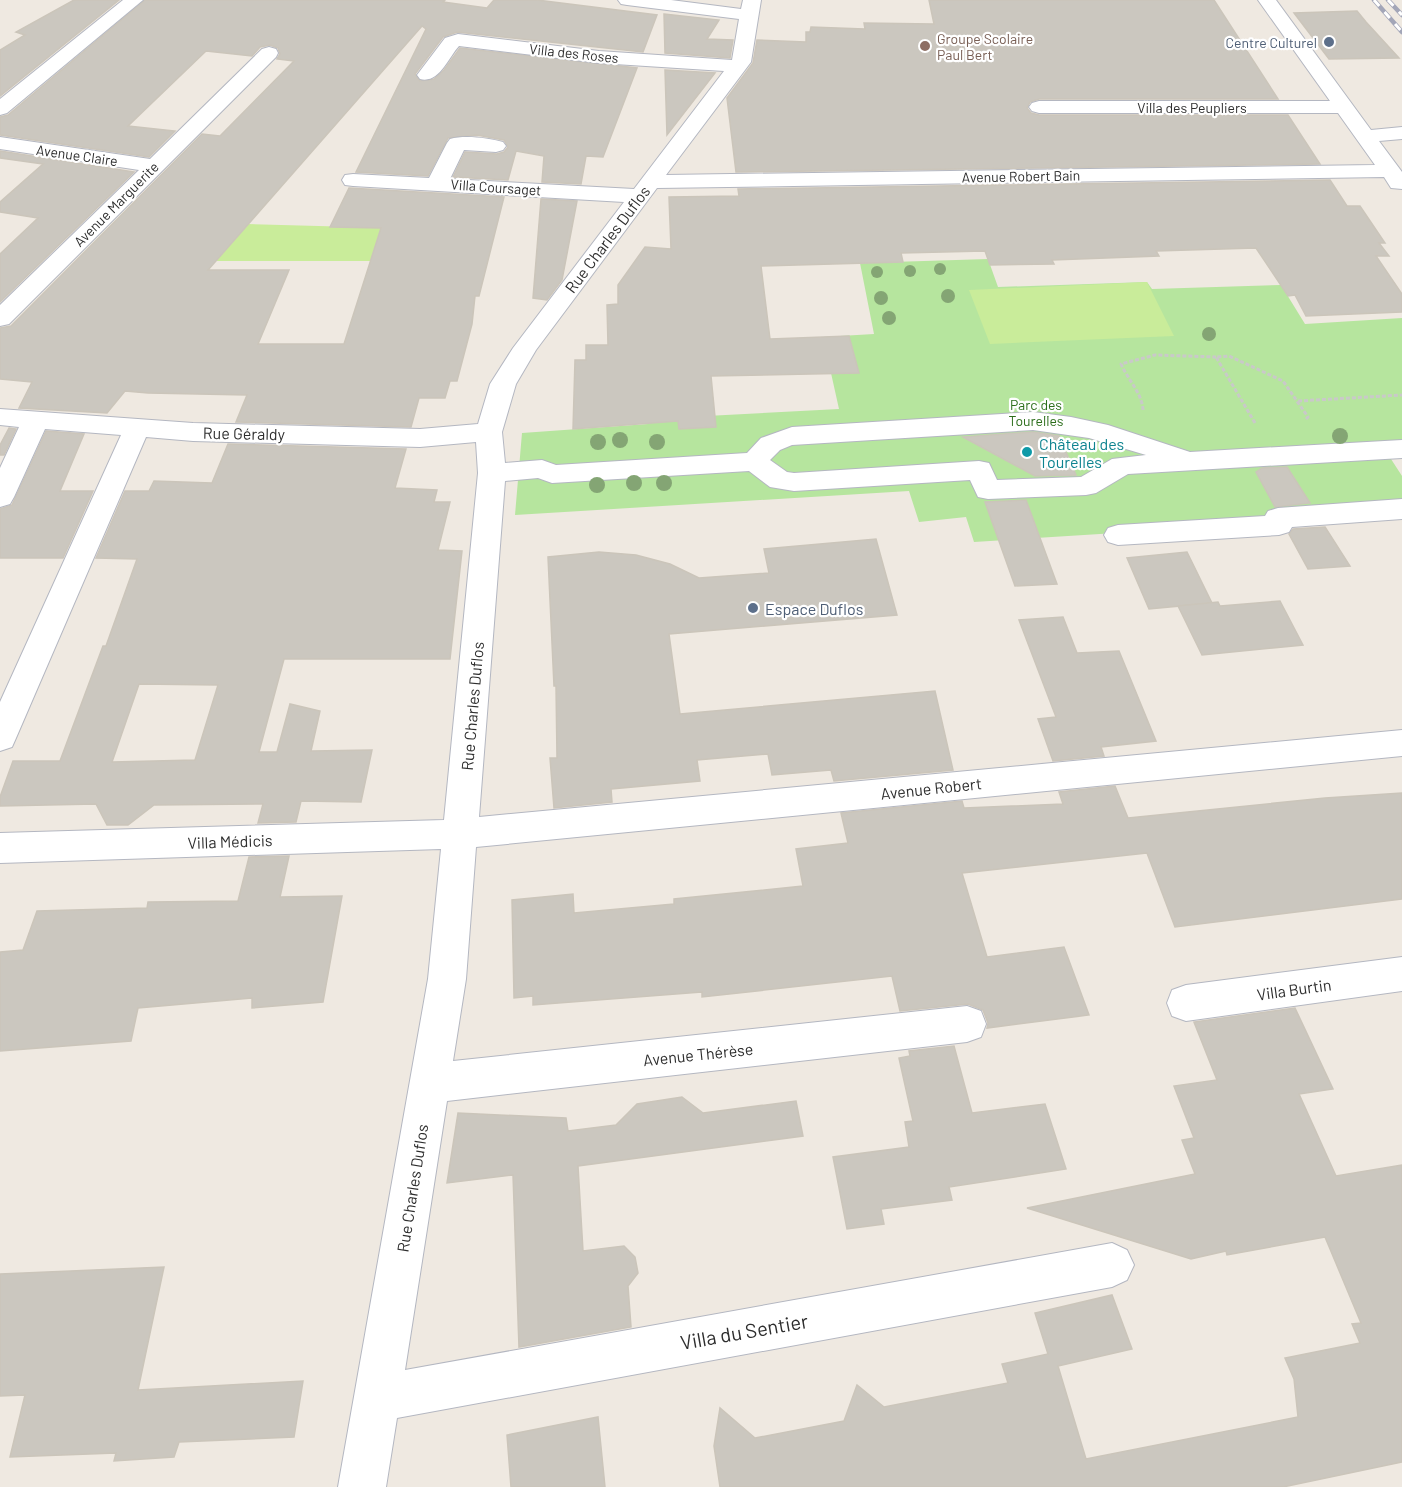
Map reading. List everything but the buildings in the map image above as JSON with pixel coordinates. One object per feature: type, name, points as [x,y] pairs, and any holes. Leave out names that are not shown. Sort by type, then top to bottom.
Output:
[{"type":"street","points":[[0,110],[134,0]]},
{"type":"street","points":[[627,0],[750,7]]},
{"type":"street","points":[[1267,0],[1396,179]]},
{"type":"street","name":"Rue Charles Duflos","points":[[362,1487],[447,980],[492,473],[489,432],[503,384],[525,348],[738,66],[750,7]]},
{"type":"street","name":"Villa des Roses","points":[[427,75],[452,42],[458,40],[599,57],[738,66]]},
{"type":"street","name":"Avenue Marguerite","points":[[0,320],[268,53]]},
{"type":"street","name":"Villa des Peupliers","points":[[1039,107],[1345,107]]},
{"type":"street","points":[[1367,136],[1402,133]]},
{"type":"street","name":"Avenue Claire","points":[[0,143],[154,166]]},
{"type":"street","points":[[436,183],[457,143],[496,146]]},
{"type":"street","name":"Avenue Robert Bain","points":[[645,189],[1396,179]]},
{"type":"street","name":"Villa Coursaget","points":[[353,180],[645,189]]},
{"type":"street","name":"Rue Géraldy","points":[[0,417],[193,432],[420,438],[489,432]]},
{"type":"street","points":[[0,497],[36,420]]},
{"type":"street","points":[[755,462],[767,444],[792,436],[1033,421],[1066,423],[1139,442],[1193,462]]},
{"type":"street","points":[[0,738],[137,428]]},
{"type":"street","points":[[492,473],[542,469],[552,474],[755,462],[780,480],[794,482],[979,470],[988,490],[1086,486],[1122,465],[1193,462],[1272,453],[1402,449]]},
{"type":"street","points":[[1118,535],[1279,525],[1278,518],[1402,509]]},
{"type":"street","name":"Avenue Robert","points":[[460,834],[1402,742]]},
{"type":"street","name":"Villa Médicis","points":[[0,848],[460,834]]},
{"type":"street","name":"Villa Burtin","points":[[1186,1003],[1402,974]]},
{"type":"street","name":"Avenue Thérèse","points":[[430,1083],[967,1024]]},
{"type":"street","name":"Villa du Sentier","points":[[377,1398],[1112,1265]]},
{"type":"path","points":[[1139,442],[1136,426],[1144,407],[1142,398],[1130,383],[1121,364],[1155,355],[1229,356],[1283,381],[1308,417],[1283,448],[1272,453],[1216,357]]},
{"type":"path","points":[[1297,401],[1402,395]]},
{"type":"green space","points":[[248,224],[392,228],[384,261],[209,261],[239,226]]},
{"type":"green space","name":"Parc des Tourelles","points":[[988,259],[998,287],[1147,282],[1152,289],[1281,285],[1305,324],[1402,318],[1402,458],[1391,459],[1402,476],[1402,504],[1274,523],[974,542],[966,517],[919,522],[909,491],[515,515],[522,433],[648,424],[649,419],[839,409],[823,337],[874,334],[860,263]]},
{"type":"green space","points":[[1147,282],[1174,336],[990,344],[969,290]]},
{"type":"railway","points":[[1374,0],[1402,32]]},
{"type":"railway","points":[[1388,0],[1402,15]]},
{"type":"place","name":"Centre Culturel","points":[[1329,42]]},
{"type":"place","name":"Groupe Scolaire Paul Bert","points":[[925,46]]},
{"type":"place","name":"Château des Tourelles","points":[[1027,452]]},
{"type":"place","name":"Espace Duflos","points":[[753,608]]}]
